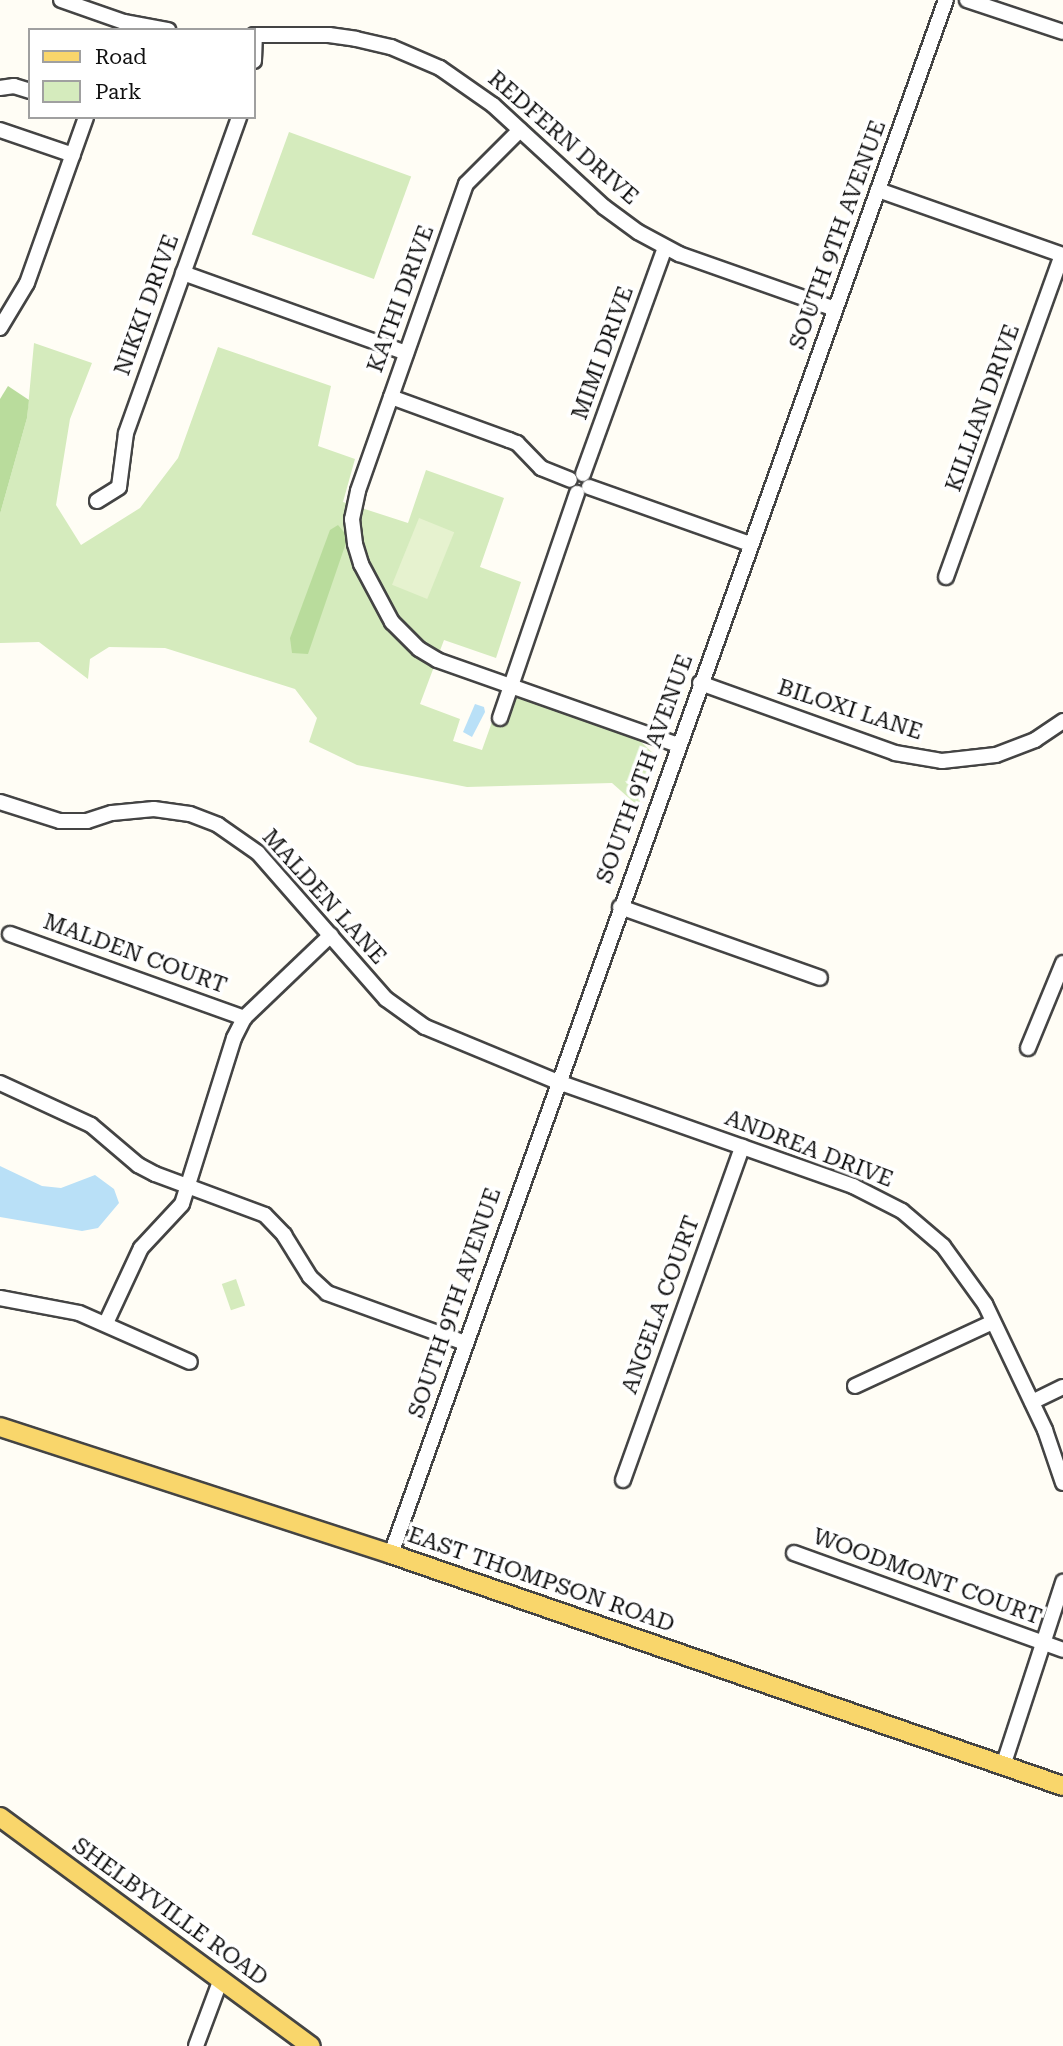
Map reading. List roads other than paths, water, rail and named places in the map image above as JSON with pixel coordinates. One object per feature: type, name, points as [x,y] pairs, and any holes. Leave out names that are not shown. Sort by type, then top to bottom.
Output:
[{"type":"main road","name":"EAST THOMPSON ROAD","points":[[0,1427],[391,1554],[1063,1786]]},
{"type":"main road","name":"SHELBYVILLE ROAD","points":[[0,1817],[311,2046]]},
{"type":"street","points":[[61,0],[123,26],[146,28]]},
{"type":"street","name":"SOUTH 9TH AVENUE","points":[[391,1554],[620,906],[946,0]]},
{"type":"street","points":[[967,0],[1063,32]]},
{"type":"street","name":"REDFERN DRIVE","points":[[256,35],[329,35],[391,47],[455,76],[520,130],[613,215],[665,247],[835,309]]},
{"type":"street","points":[[0,88],[14,86],[28,90]]},
{"type":"street","points":[[0,328],[27,283],[85,119]]},
{"type":"street","name":"NIKKI DRIVE","points":[[97,501],[119,487],[126,433],[238,119]]},
{"type":"street","points":[[0,130],[73,155]]},
{"type":"street","name":"KATHI DRIVE","points":[[510,685],[437,660],[400,633],[358,555],[352,526],[355,502],[466,184],[520,130]]},
{"type":"street","points":[[878,190],[1062,255]]},
{"type":"street","name":"MIMI DRIVE","points":[[500,718],[580,483],[665,247]]},
{"type":"street","name":"KILLIAN DRIVE","points":[[946,577],[1062,255]]},
{"type":"street","points":[[183,273],[406,353]]},
{"type":"street","points":[[391,397],[509,439],[517,443],[541,468],[750,544]]},
{"type":"street","name":"BILOXI LANE","points":[[700,683],[895,753],[942,761],[996,755],[1035,740],[1063,722]]},
{"type":"street","points":[[510,685],[678,745]]},
{"type":"street","name":"MALDEN LANE","points":[[0,802],[60,821],[86,821],[112,813],[153,809],[190,814],[218,825],[257,853],[386,999],[411,1019],[449,1040],[558,1082]]},
{"type":"street","points":[[620,906],[820,978]]},
{"type":"street","name":"MALDEN COURT","points":[[10,934],[244,1018]]},
{"type":"street","points":[[106,1323],[141,1248],[178,1210],[188,1187],[234,1038],[244,1018],[331,935]]},
{"type":"street","points":[[1028,1048],[1063,963]]},
{"type":"street","name":"ANDREA DRIVE","points":[[558,1082],[853,1186],[912,1217],[937,1239],[962,1269],[993,1322],[1055,1452],[1063,1483]]},
{"type":"street","points":[[0,1083],[91,1125],[138,1165],[188,1187],[257,1210],[268,1217],[284,1234],[310,1278],[327,1293],[465,1343]]},
{"type":"street","name":"ANGELA COURT","points":[[623,1479],[742,1147]]},
{"type":"street","points":[[0,1298],[68,1310],[106,1323],[190,1362]]},
{"type":"street","points":[[855,1386],[993,1322]]},
{"type":"street","points":[[1032,1402],[1063,1388]]},
{"type":"street","name":"WOODMONT COURT","points":[[794,1553],[1063,1650]]},
{"type":"street","points":[[1003,1766],[1063,1582]]},
{"type":"street","points":[[197,2046],[220,1979]]},
{"type":"water","points":[[475,704],[484,707],[485,712],[472,737],[463,732]]},
{"type":"water","points":[[0,1166],[42,1186],[61,1188],[95,1175],[114,1189],[119,1203],[98,1228],[82,1231],[0,1217]]}]
